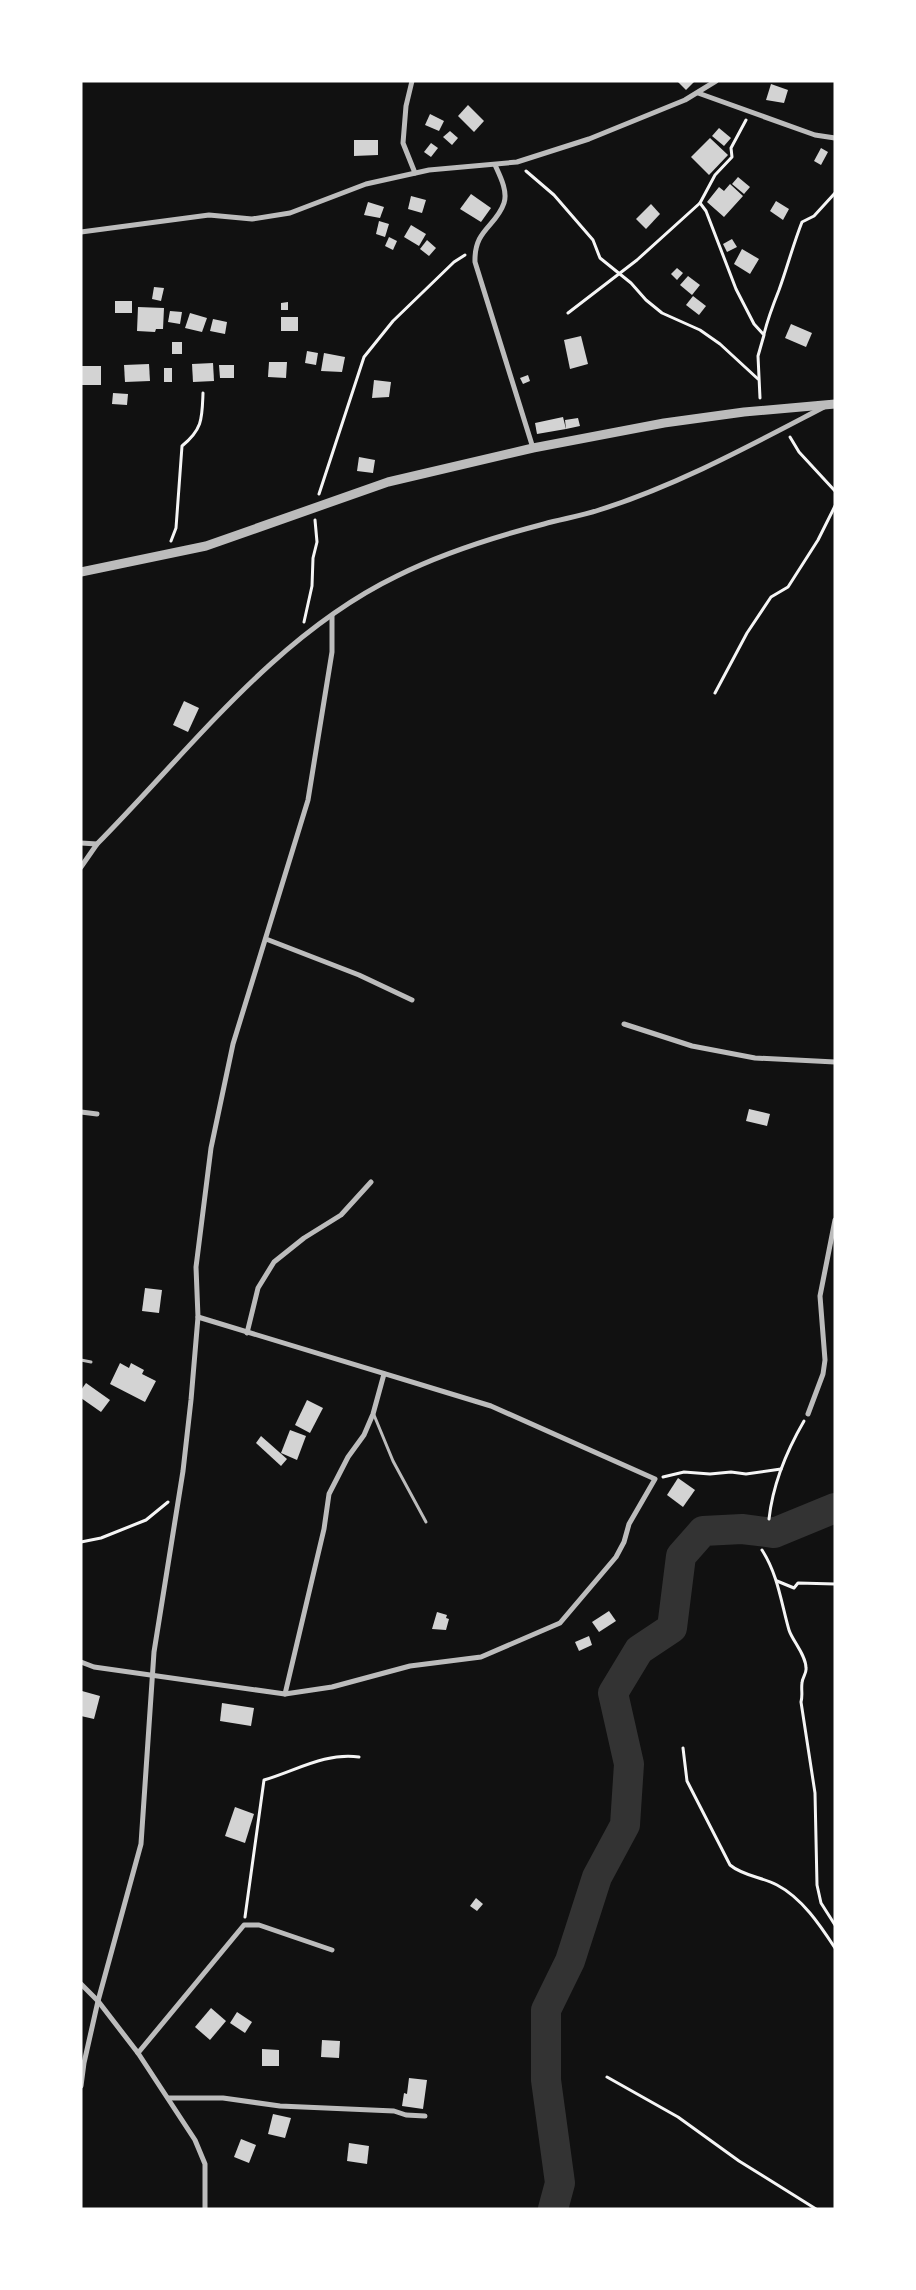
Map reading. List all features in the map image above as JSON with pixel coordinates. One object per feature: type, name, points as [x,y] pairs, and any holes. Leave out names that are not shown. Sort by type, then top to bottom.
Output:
[{"type":"street","points":[[412,81],[406,106],[403,142],[415,173]]},
{"type":"street","points":[[81,232],[209,215],[252,219],[290,213],[366,184],[415,173],[517,162],[588,139],[698,93],[716,81]]},
{"type":"street","points":[[698,93],[751,110],[815,135],[835,138]]},
{"type":"street","points":[[495,165],[504,187],[504,203],[479,238],[474,249],[475,262],[533,448]]},
{"type":"street","points":[[81,572],[206,546],[388,482],[533,448],[664,422],[760,410],[832,404]]},
{"type":"street","points":[[81,867],[97,844],[248,687],[299,640],[332,616],[397,576],[491,539],[597,511],[659,489],[832,404]]},
{"type":"street","points":[[81,2086],[84,2063],[98,2001],[141,1844],[154,1652],[179,1493],[196,1358],[198,1317],[196,1267],[212,1148],[233,1044],[308,800],[332,652],[332,616]]},
{"type":"street","points":[[81,843],[97,844]]},
{"type":"street","points":[[266,939],[359,975],[412,1000]]},
{"type":"street","points":[[624,1024],[701,1048],[755,1058],[835,1062]]},
{"type":"street","points":[[81,1112],[97,1114]]},
{"type":"street","points":[[247,1333],[258,1288],[274,1262],[304,1238],[341,1215],[372,1182]]},
{"type":"street","points":[[808,1414],[823,1374],[825,1360],[820,1296],[835,1220]]},
{"type":"street","points":[[81,1662],[94,1667],[285,1694],[332,1687],[410,1666],[482,1658],[560,1623],[616,1557],[624,1542],[629,1524],[655,1479],[491,1406],[198,1317]]},
{"type":"street","points":[[285,1694],[324,1529],[329,1494],[348,1457],[364,1435],[373,1414],[384,1374]]},
{"type":"street","points":[[138,2053],[244,1925],[259,1925],[332,1950]]},
{"type":"street","points":[[81,1984],[98,2001],[138,2053],[169,2098],[201,2152],[206,2178],[205,2209]]},
{"type":"street","points":[[169,2098],[223,2098],[280,2106],[394,2111],[406,2115],[425,2116]]},
{"type":"lane","points":[[81,1360],[91,1362]]},
{"type":"lane","points":[[373,1414],[393,1461],[426,1522]]},
{"type":"path","points":[[568,313],[620,273],[700,203],[715,175],[732,157],[731,148],[751,110]]},
{"type":"path","points":[[517,162],[554,195],[593,240],[600,258],[620,273],[662,312],[700,330],[720,344],[758,379]]},
{"type":"path","points":[[760,410],[758,356],[789,253],[802,222],[814,216],[835,193]]},
{"type":"path","points":[[700,203],[706,211],[736,289],[754,324],[764,335]]},
{"type":"path","points":[[299,640],[312,586],[313,558],[317,542],[314,509],[364,357],[393,321],[454,262],[474,249]]},
{"type":"path","points":[[165,556],[176,528],[182,446],[195,436],[202,418],[203,393]]},
{"type":"path","points":[[784,428],[799,452],[835,491]]},
{"type":"path","points":[[716,694],[747,633],[771,597],[788,587],[818,540],[835,506]]},
{"type":"path","points":[[769,1519],[772,1494],[781,1469],[808,1414]]},
{"type":"path","points":[[655,1479],[684,1472],[710,1474],[731,1472],[746,1474],[781,1469]]},
{"type":"path","points":[[81,1542],[101,1538],[146,1520],[179,1493]]},
{"type":"path","points":[[762,1550],[771,1564],[789,1632],[797,1641],[807,1669],[802,1684],[803,1695],[801,1702],[815,1793],[817,1885],[821,1903],[835,1925]]},
{"type":"path","points":[[776,1580],[794,1588],[798,1583],[835,1584]]},
{"type":"path","points":[[683,1748],[687,1781],[730,1865],[741,1872],[778,1886],[790,1894],[819,1923],[835,1948]]},
{"type":"path","points":[[244,1925],[264,1780],[314,1762],[347,1755],[358,1757]]},
{"type":"path","points":[[607,2078],[678,2117],[739,2161],[816,2209]]},
{"type":"building","points":[[677,81],[695,81],[686,90]]},
{"type":"building","points":[[771,84],[788,90],[784,103],[766,100]]},
{"type":"building","points":[[468,105],[484,121],[474,132],[458,116]]},
{"type":"building","points":[[430,114],[444,121],[439,131],[425,125]]},
{"type":"building","points":[[719,128],[731,138],[724,146],[712,136]]},
{"type":"building","points":[[450,131],[458,138],[452,145],[443,137]]},
{"type":"building","points":[[710,138],[728,155],[709,175],[691,157]]},
{"type":"building","points":[[354,140],[378,140],[378,155],[354,156]]},
{"type":"building","points":[[431,143],[438,148],[431,157],[424,152]]},
{"type":"building","points":[[821,148],[828,152],[821,165],[814,161]]},
{"type":"building","points":[[738,177],[750,187],[744,194],[732,184]]},
{"type":"building","points":[[730,184],[743,196],[724,217],[707,202],[719,187],[724,191]]},
{"type":"building","points":[[471,194],[491,208],[481,222],[460,209]]},
{"type":"building","points":[[411,196],[426,200],[422,213],[408,209]]},
{"type":"building","points":[[776,201],[789,209],[783,220],[770,211]]},
{"type":"building","points":[[368,202],[384,207],[380,218],[364,215]]},
{"type":"building","points":[[651,204],[660,214],[646,229],[636,219]]},
{"type":"building","points":[[379,221],[389,224],[385,237],[376,234]]},
{"type":"building","points":[[411,225],[426,234],[419,246],[404,237]]},
{"type":"building","points":[[389,237],[397,241],[393,250],[385,246]]},
{"type":"building","points":[[732,239],[737,247],[727,252],[723,244]]},
{"type":"building","points":[[427,240],[436,248],[429,256],[420,249]]},
{"type":"building","points":[[742,249],[759,259],[750,274],[734,264]]},
{"type":"building","points":[[677,268],[683,273],[677,280],[671,274]]},
{"type":"building","points":[[688,276],[700,285],[692,295],[680,285]]},
{"type":"building","points":[[154,287],[164,288],[161,301],[152,299]]},
{"type":"building","points":[[693,296],[706,306],[699,315],[686,305]]},
{"type":"building","points":[[115,301],[132,301],[132,313],[115,313]]},
{"type":"building","points":[[288,302],[288,310],[281,310],[281,303]]},
{"type":"building","points":[[138,307],[164,308],[163,329],[156,329],[155,332],[137,331]]},
{"type":"building","points":[[170,311],[182,312],[180,324],[168,322]]},
{"type":"building","points":[[190,313],[207,318],[202,332],[185,328]]},
{"type":"building","points":[[281,317],[298,317],[298,331],[281,331]]},
{"type":"building","points":[[213,319],[227,322],[225,334],[210,331]]},
{"type":"building","points":[[791,324],[812,333],[806,347],[785,338]]},
{"type":"building","points":[[581,336],[588,364],[570,369],[564,340]]},
{"type":"building","points":[[172,342],[182,342],[182,354],[172,354]]},
{"type":"building","points":[[307,351],[318,353],[316,365],[305,363]]},
{"type":"building","points":[[324,353],[345,357],[342,372],[321,371]]},
{"type":"building","points":[[269,362],[287,362],[286,378],[268,377]]},
{"type":"building","points":[[213,363],[214,381],[193,382],[192,364]]},
{"type":"building","points":[[149,364],[150,381],[125,382],[124,365]]},
{"type":"building","points":[[219,365],[234,365],[234,378],[220,378]]},
{"type":"building","points":[[81,366],[101,366],[101,385],[81,385]]},
{"type":"building","points":[[164,368],[172,368],[172,382],[164,382]]},
{"type":"building","points":[[528,375],[530,381],[523,384],[520,378]]},
{"type":"building","points":[[374,380],[391,382],[389,397],[372,398]]},
{"type":"building","points":[[113,393],[128,394],[127,405],[112,404]]},
{"type":"building","points":[[563,417],[566,429],[537,434],[535,423]]},
{"type":"building","points":[[578,418],[580,426],[566,429],[565,420]]},
{"type":"building","points":[[359,457],[375,460],[373,473],[357,471]]},
{"type":"building","points":[[184,701],[199,708],[188,732],[173,725]]},
{"type":"building","points":[[749,1109],[770,1114],[767,1126],[746,1121]]},
{"type":"building","points":[[145,1288],[162,1290],[159,1313],[142,1311]]},
{"type":"building","points":[[120,1363],[129,1368],[131,1363],[144,1370],[142,1374],[156,1381],[145,1402],[110,1384]]},
{"type":"building","points":[[86,1383],[110,1400],[101,1412],[81,1398],[81,1390]]},
{"type":"building","points":[[307,1400],[323,1408],[310,1433],[295,1425]]},
{"type":"building","points":[[290,1430],[306,1436],[297,1460],[281,1453]]},
{"type":"building","points":[[261,1436],[287,1459],[281,1466],[256,1443]]},
{"type":"building","points":[[678,1478],[695,1490],[683,1507],[667,1495]]},
{"type":"building","points":[[609,1611],[616,1621],[599,1632],[592,1622]]},
{"type":"building","points":[[437,1612],[447,1615],[446,1618],[449,1619],[446,1630],[432,1629]]},
{"type":"building","points":[[589,1636],[592,1645],[579,1651],[575,1642]]},
{"type":"building","points":[[82,1691],[100,1696],[94,1719],[81,1716]]},
{"type":"building","points":[[222,1703],[254,1708],[251,1726],[220,1721]]},
{"type":"building","points":[[235,1807],[254,1814],[245,1843],[225,1836]]},
{"type":"building","points":[[476,1898],[483,1904],[477,1911],[470,1906]]},
{"type":"building","points":[[211,2008],[226,2021],[210,2040],[195,2027]]},
{"type":"building","points":[[237,2012],[252,2022],[245,2033],[230,2023]]},
{"type":"building","points":[[322,2040],[340,2041],[339,2058],[321,2057]]},
{"type":"building","points":[[262,2049],[279,2050],[279,2066],[262,2066]]},
{"type":"building","points":[[409,2078],[427,2080],[423,2109],[402,2106],[404,2093],[407,2094]]},
{"type":"building","points":[[273,2114],[291,2118],[285,2138],[268,2134]]},
{"type":"building","points":[[241,2139],[256,2145],[249,2163],[234,2157]]},
{"type":"building","points":[[349,2143],[369,2146],[367,2164],[347,2161]]},
{"type":"waterway","points":[[553,2209],[560,2183],[546,2080],[546,2010],[570,1961],[597,1877],[625,1825],[629,1764],[613,1693],[639,1650],[672,1628],[681,1556],[703,1531],[742,1529],[774,1533],[835,1508]]}]
